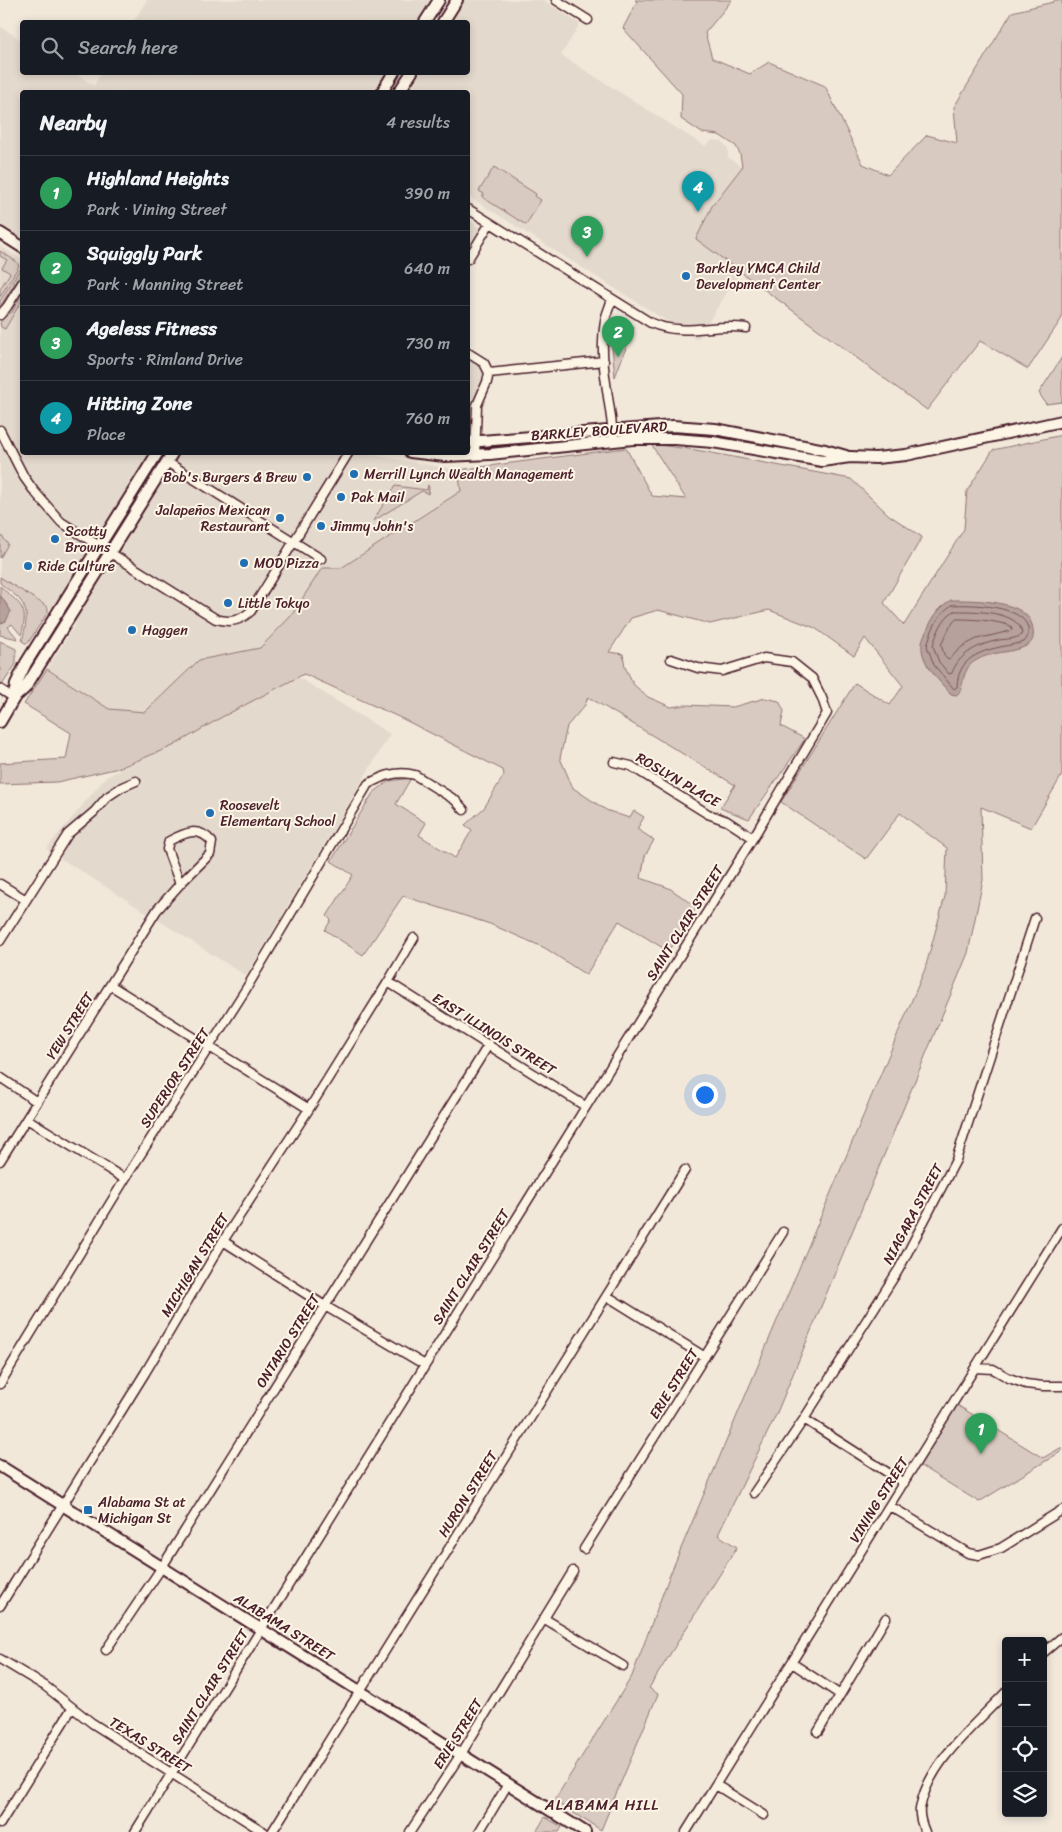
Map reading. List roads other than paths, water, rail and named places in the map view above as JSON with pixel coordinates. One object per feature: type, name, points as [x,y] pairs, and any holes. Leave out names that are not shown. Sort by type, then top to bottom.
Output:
[{"type":"main road","points":[[426,20],[439,0]]},
{"type":"main road","points":[[444,20],[458,0]]},
{"type":"main road","points":[[383,90],[392,75]]},
{"type":"main road","points":[[401,90],[410,75]]},
{"type":"main road","points":[[0,233],[20,246]]},
{"type":"main road","name":"BARKLEY BOULEVARD","points":[[436,455],[475,455],[633,439],[713,442],[822,461],[906,455],[1062,421]]},
{"type":"main road","name":"BARKLEY BOULEVARD","points":[[471,442],[673,426],[715,429],[825,450],[850,458]]},
{"type":"main road","points":[[14,698],[16,684],[26,663],[156,455]]},
{"type":"main road","points":[[0,722],[14,698],[25,688],[171,455]]},
{"type":"main road","name":"ALABAMA STREET","points":[[0,1466],[585,1832]]},
{"type":"street","points":[[556,0],[588,20]]},
{"type":"street","points":[[470,210],[662,328],[677,330],[734,326],[746,328]]},
{"type":"street","points":[[470,256],[490,223]]},
{"type":"street","points":[[0,315],[20,286]]},
{"type":"street","points":[[612,299],[603,330],[604,361],[614,442]]},
{"type":"street","points":[[470,354],[484,363],[489,373],[477,405],[471,442],[475,455]]},
{"type":"street","points":[[489,373],[604,361]]},
{"type":"street","points":[[0,430],[24,477],[54,517],[216,620],[225,622],[243,619],[251,611],[347,455]]},
{"type":"street","points":[[167,462],[321,559]]},
{"type":"street","name":"SAINT CLAIR STREET","points":[[135,1832],[753,838],[827,713],[812,678],[792,662],[764,658],[722,671],[698,668],[671,658]]},
{"type":"street","points":[[0,689],[14,698]]},
{"type":"street","name":"ROSLYN PLACE","points":[[614,762],[631,766],[708,814],[728,821],[753,838]]},
{"type":"street","name":"SUPERIOR STREET","points":[[0,1384],[125,1179],[210,1047],[368,784],[385,776],[407,773],[415,775],[455,800],[464,810]]},
{"type":"street","points":[[0,941],[68,834],[94,812],[107,797],[122,787],[136,781]]},
{"type":"street","name":"YEW STREET","points":[[0,1162],[161,905],[210,854],[212,842],[205,834],[198,831],[169,840],[167,849],[180,884]]},
{"type":"street","points":[[0,884],[26,900]]},
{"type":"street","name":"NIAGARA STREET","points":[[754,1493],[804,1419],[899,1269],[956,1160],[1035,918]]},
{"type":"street","name":"MICHIGAN STREET","points":[[0,1606],[145,1372],[223,1241],[309,1109],[414,938]]},
{"type":"street","name":"EAST ILLINOIS STREET","points":[[388,982],[585,1106]]},
{"type":"street","points":[[110,985],[309,1109]]},
{"type":"street","name":"ONTARIO STREET","points":[[106,1650],[162,1567],[489,1044]]},
{"type":"street","points":[[0,1077],[37,1102]]},
{"type":"street","points":[[26,1119],[125,1179]]},
{"type":"street","name":"HURON STREET","points":[[272,1832],[685,1170]]},
{"type":"street","name":"VINING STREET","points":[[686,1832],[1062,1228]]},
{"type":"street","name":"ERIE STREET","points":[[584,1549],[783,1232]]},
{"type":"street","points":[[223,1241],[325,1306],[425,1365]]},
{"type":"street","points":[[606,1296],[705,1357]]},
{"type":"street","points":[[974,1368],[993,1369],[1009,1378],[1026,1384],[1062,1386]]},
{"type":"street","points":[[804,1419],[904,1483]]},
{"type":"street","points":[[890,1506],[968,1553],[979,1554],[1001,1548],[1062,1510]]},
{"type":"street","name":"ERIE STREET","points":[[410,1832],[461,1754],[573,1572]]},
{"type":"street","points":[[818,1732],[886,1618]]},
{"type":"street","points":[[545,1619],[623,1666]]},
{"type":"street","points":[[1047,1650],[1062,1637]]},
{"type":"street","name":"TEXAS STREET","points":[[0,1658],[45,1686],[92,1723],[264,1832]]},
{"type":"street","points":[[792,1663],[839,1694]]},
{"type":"street","points":[[925,1832],[920,1818],[920,1810],[931,1775],[941,1760],[1002,1696]]},
{"type":"street","points":[[0,1824],[72,1708]]},
{"type":"street","points":[[479,1832],[508,1784]]},
{"type":"street","points":[[716,1785],[764,1815]]},
{"type":"water","points":[[0,595],[11,611],[6,621],[0,624]]},
{"type":"water","points":[[951,600],[987,601],[1012,607],[1023,612],[1030,620],[1033,630],[1032,641],[1028,645],[1015,650],[988,655],[970,665],[961,689],[956,695],[951,694],[936,678],[927,665],[922,651],[925,633],[933,618]]},
{"type":"place","name":"Hitting Zone","points":[[698,212]]},
{"type":"place","name":"Ageless Fitness","points":[[587,257]]},
{"type":"place","name":"Barkley YMCA Child Development Center","points":[[686,276]]},
{"type":"place","name":"Squiggly Park","points":[[618,357]]},
{"type":"place","name":"Merrill Lynch Wealth Management","points":[[354,474]]},
{"type":"place","name":"Bob's Burgers & Brew","points":[[307,477]]},
{"type":"place","name":"Pak Mail","points":[[341,497]]},
{"type":"place","name":"Jalapeños Mexican Restaurant","points":[[280,518]]},
{"type":"place","name":"Jimmy John's","points":[[321,526]]},
{"type":"place","name":"Scotty Browns","points":[[55,539]]},
{"type":"place","name":"MOD Pizza","points":[[244,563]]},
{"type":"place","name":"Ride Culture","points":[[28,566]]},
{"type":"place","name":"Little Tokyo","points":[[228,603]]},
{"type":"place","name":"Haggen","points":[[132,630]]},
{"type":"place","name":"Roosevelt Elementary School","points":[[210,813]]},
{"type":"place","name":"Highland Heights","points":[[981,1454]]},
{"type":"place","name":"Alabama St at Michigan St","points":[[88,1510]]},
{"type":"district","name":"ALABAMA HILL","points":[[602,1805]]}]
